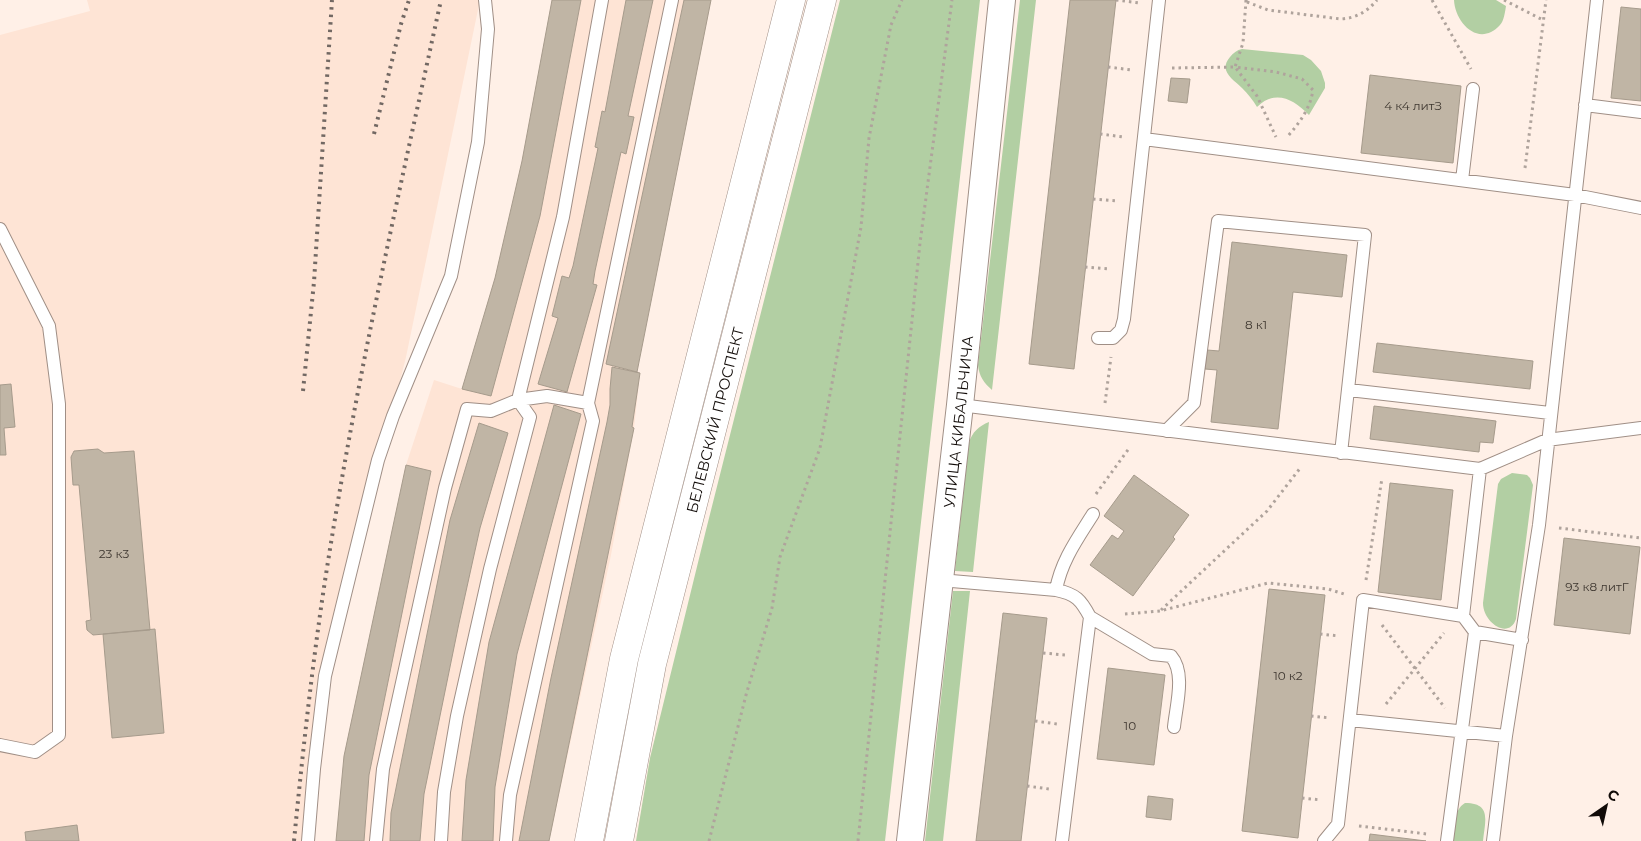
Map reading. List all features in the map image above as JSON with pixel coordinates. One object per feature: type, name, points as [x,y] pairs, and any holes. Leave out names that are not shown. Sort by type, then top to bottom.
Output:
[{"type":"street","name":"БЕЛЕВСКИЙ ПРОСПЕКТ","points":[[589,841],[624,658],[792,0]]},
{"type":"street","name":"БЕЛЕВСКИЙ ПРОСПЕКТ","points":[[619,841],[652,664],[822,0]]},
{"type":"street","name":"УЛИЦА КИБАЛЬЧИЧА","points":[[910,841],[960,405],[1002,0]]},
{"type":"lane","points":[[308,841],[325,676],[378,460],[393,416],[451,276],[478,142],[488,29],[485,0]]},
{"type":"lane","points":[[440,841],[444,792],[457,716],[490,569],[530,417],[518,400],[563,217],[602,0]]},
{"type":"lane","points":[[506,841],[510,795],[593,421],[588,403],[672,0]]},
{"type":"lane","points":[[1098,338],[1113,338],[1121,330],[1124,319],[1159,0]]},
{"type":"lane","points":[[1493,841],[1506,736],[1539,525],[1597,0]]},
{"type":"lane","points":[[1462,180],[1473,89]]},
{"type":"lane","points":[[1585,105],[1641,112]]},
{"type":"lane","points":[[1144,139],[1279,151],[1462,180],[1575,195],[1641,208]]},
{"type":"lane","points":[[1166,431],[1194,403],[1218,221],[1365,236],[1341,453]]},
{"type":"lane","points":[[0,229],[48,326],[59,404],[58,735],[35,752],[0,745]]},
{"type":"lane","points":[[1348,390],[1550,414]]},
{"type":"lane","points":[[376,841],[383,768],[445,488],[467,409],[491,411],[518,400],[547,396],[588,403]]},
{"type":"lane","points":[[960,405],[1480,469],[1547,440],[1641,428]]},
{"type":"lane","points":[[1447,839],[1474,632],[1463,616],[1480,469]]},
{"type":"lane","points":[[1056,590],[1058,577],[1068,553],[1093,514]]},
{"type":"lane","points":[[940,580],[1056,590],[1070,593],[1082,603],[1090,617],[1152,654],[1171,656],[1176,662],[1179,682],[1174,727]]},
{"type":"lane","points":[[1324,841],[1338,824],[1363,600],[1463,616]]},
{"type":"lane","points":[[1062,841],[1090,617]]},
{"type":"lane","points":[[1474,632],[1522,640]]},
{"type":"lane","points":[[1350,720],[1506,736]]},
{"type":"path","points":[[709,841],[746,695],[772,608],[780,557],[820,448],[861,227],[870,138],[891,25],[902,0]]},
{"type":"path","points":[[858,841],[920,243],[952,0]]},
{"type":"path","points":[[1235,67],[1243,43],[1247,1],[1268,10],[1340,19],[1352,18],[1363,13],[1377,0]]},
{"type":"path","points":[[1432,0],[1478,81],[1473,89]]},
{"type":"path","points":[[1504,0],[1543,20]]},
{"type":"path","points":[[1522,188],[1546,0]]},
{"type":"path","points":[[1151,72],[1161,68],[1235,67],[1276,72],[1302,79],[1313,90],[1311,101],[1305,114],[1279,151]]},
{"type":"path","points":[[1235,67],[1257,96],[1279,151]]},
{"type":"path","points":[[1103,423],[1113,338]]},
{"type":"path","points":[[1093,514],[1092,499],[1144,428]]},
{"type":"path","points":[[1160,610],[1267,512],[1314,450]]},
{"type":"path","points":[[1363,600],[1381,478],[1389,459]]},
{"type":"path","points":[[1539,525],[1641,538]]},
{"type":"path","points":[[1090,617],[1160,610],[1268,583],[1328,589],[1363,600],[1462,730]]},
{"type":"path","points":[[1371,722],[1451,625],[1463,616]]},
{"type":"path","points":[[1338,824],[1447,839]]},
{"type":"shaded area","points":[[87,0],[480,0],[406,357],[322,690],[307,841],[0,841],[0,35],[90,11]]},
{"type":"shaded area","points":[[552,0],[711,0],[637,371],[640,373],[634,428],[611,555],[549,841],[336,841],[344,756],[406,465],[434,380],[462,389],[495,278],[522,161]]},
{"type":"green space","points":[[840,0],[980,0],[885,841],[636,841],[650,758]]},
{"type":"green space","points":[[1020,0],[1036,0],[992,390],[982,379],[978,365]]},
{"type":"green space","points":[[1454,0],[1496,0],[1506,6],[1504,16],[1500,25],[1492,31],[1484,34],[1476,33],[1463,24],[1455,9]]},
{"type":"green space","points":[[1242,49],[1303,55],[1311,60],[1321,71],[1325,88],[1309,115],[1297,104],[1284,98],[1271,98],[1257,107],[1226,71],[1227,62],[1230,57]]},
{"type":"green space","points":[[989,422],[973,572],[955,571],[969,443],[976,430]]},
{"type":"green space","points":[[1512,473],[1527,475],[1533,485],[1516,619],[1513,625],[1508,628],[1502,628],[1487,617],[1483,603],[1498,484],[1501,479]]},
{"type":"green space","points":[[953,591],[970,591],[943,841],[925,841]]},
{"type":"green space","points":[[1465,803],[1479,806],[1485,814],[1483,841],[1453,841],[1456,815]]},
{"type":"building","points":[[552,0],[581,0],[540,216],[491,396],[462,389],[495,278],[522,161]]},
{"type":"building","points":[[626,0],[653,0],[628,116],[634,117],[626,154],[621,152],[595,271],[593,284],[597,285],[567,392],[538,384],[558,318],[552,316],[562,276],[569,278],[573,266],[598,148],[595,147],[602,111],[605,112]]},
{"type":"building","points":[[684,0],[711,0],[637,372],[606,364]]},
{"type":"building","points":[[1070,0],[1116,0],[1074,369],[1029,364]]},
{"type":"building","points":[[1621,7],[1641,9],[1641,101],[1611,98]]},
{"type":"building","points":[[1370,75],[1461,86],[1453,163],[1361,153]]},
{"type":"building","points":[[1171,78],[1190,79],[1187,103],[1168,101]]},
{"type":"building","points":[[1232,242],[1347,255],[1342,297],[1293,292],[1278,429],[1211,422],[1217,370],[1205,369],[1207,350],[1219,351]]},
{"type":"building","points":[[1377,343],[1533,361],[1530,389],[1373,372]]},
{"type":"building","points":[[612,367],[640,373],[632,427],[634,428],[549,841],[519,841],[551,678],[607,422]]},
{"type":"building","points":[[11,384],[15,427],[4,428],[6,455],[0,455],[0,385]]},
{"type":"building","points":[[554,405],[581,414],[517,654],[495,787],[493,841],[462,841],[466,780],[489,642]]},
{"type":"building","points":[[1374,406],[1496,421],[1493,443],[1480,442],[1479,452],[1370,439]]},
{"type":"building","points":[[479,423],[508,433],[480,528],[459,623],[424,794],[420,841],[390,841],[391,813],[450,520]]},
{"type":"building","points":[[98,449],[104,453],[134,451],[150,630],[93,635],[87,630],[86,621],[91,620],[79,485],[73,485],[71,457],[74,451]]},
{"type":"building","points":[[406,465],[431,471],[369,775],[364,841],[336,841],[344,756]]},
{"type":"building","points":[[1134,475],[1189,515],[1173,537],[1175,539],[1133,596],[1090,565],[1112,535],[1118,539],[1124,531],[1104,516]]},
{"type":"building","points":[[1390,483],[1453,490],[1441,600],[1378,592]]},
{"type":"building","points":[[1564,538],[1640,547],[1630,634],[1554,625]]},
{"type":"building","points":[[1269,589],[1325,595],[1298,838],[1242,831]]},
{"type":"building","points":[[1003,613],[1047,618],[1021,841],[976,841]]},
{"type":"building","points":[[155,629],[164,733],[112,738],[103,634]]},
{"type":"building","points":[[1108,668],[1165,675],[1154,765],[1097,759]]},
{"type":"building","points":[[1148,796],[1173,799],[1171,820],[1146,817]]},
{"type":"building","points":[[77,825],[79,841],[26,841],[25,832]]},
{"type":"building","points":[[1370,834],[1426,841],[1369,841]]},
{"type":"railway","points":[[303,391],[314,282],[332,0]]},
{"type":"railway","points":[[374,134],[401,24],[409,0]]},
{"type":"railway","points":[[294,841],[315,656],[335,519],[377,296],[441,0]]}]
